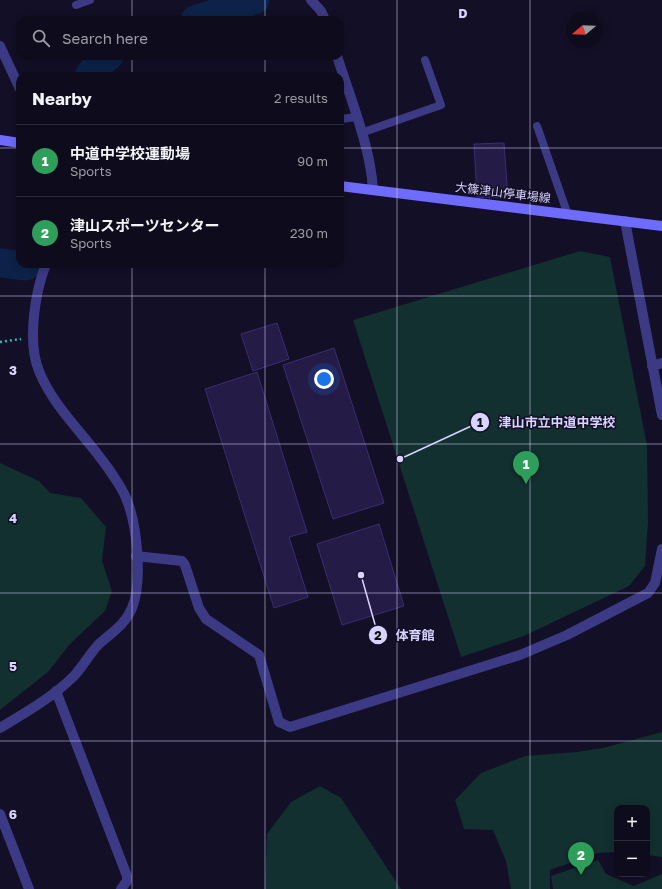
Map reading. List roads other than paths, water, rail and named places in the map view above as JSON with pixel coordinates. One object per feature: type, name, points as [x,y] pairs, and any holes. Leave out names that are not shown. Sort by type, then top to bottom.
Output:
[{"type":"main road","points":[[0,140],[16,142]]},
{"type":"main road","name":"大篠津山停車場線","points":[[344,186],[662,226]]},
{"type":"street","points":[[311,0],[321,11],[323,16]]},
{"type":"street","points":[[0,46],[16,80]]},
{"type":"street","points":[[338,60],[342,72]]},
{"type":"street","points":[[344,79],[361,133],[373,190]]},
{"type":"street","points":[[625,221],[662,415]]},
{"type":"street","points":[[0,728],[56,691],[73,676],[98,646],[123,624],[132,608],[137,586],[136,556],[132,522],[126,498],[113,475],[50,392],[38,370],[34,337],[36,298],[45,268]]},
{"type":"street","points":[[652,366],[662,363]]},
{"type":"street","points":[[136,556],[182,562],[185,565],[199,608],[206,619],[259,655],[279,722],[290,727],[520,654],[567,635],[648,593],[655,583],[662,550]]},
{"type":"street","points":[[56,691],[127,876],[127,881],[122,889]]},
{"type":"street","points":[[0,814],[29,889]]},
{"type":"lane","points":[[76,5],[90,0]]},
{"type":"lane","points":[[361,133],[441,104],[425,60]]},
{"type":"lane","points":[[344,119],[356,118]]},
{"type":"lane","points":[[537,126],[568,215]]},
{"type":"waterway","points":[[207,16],[255,0]]},
{"type":"waterway","points":[[92,72],[95,67],[104,60]]},
{"type":"waterway","points":[[0,263],[16,265]]},
{"type":"place","name":"津山市立中道中学校","points":[[400,459]]},
{"type":"place","name":"中道中学校運動場","points":[[526,484]]},
{"type":"place","name":"体育館","points":[[361,575]]},
{"type":"place","name":"津山スポーツセンター","points":[[581,875]]}]
